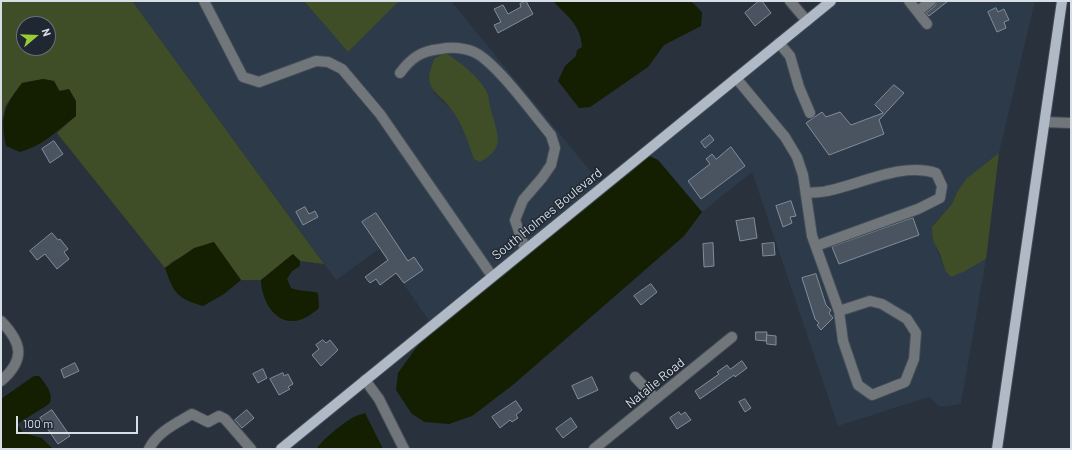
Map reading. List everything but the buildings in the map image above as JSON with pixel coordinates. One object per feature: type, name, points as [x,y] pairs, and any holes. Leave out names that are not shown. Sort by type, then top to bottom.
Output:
[{"type":"main road","name":"South Holmes Boulevard","points":[[281,449],[831,1]]},
{"type":"main road","points":[[997,449],[1062,1]]},
{"type":"street","points":[[204,1],[243,77],[259,82],[316,61],[328,62],[342,69],[380,114],[492,276]]},
{"type":"street","points":[[790,1],[807,21]]},
{"type":"street","points":[[909,1],[927,24]]},
{"type":"street","points":[[918,11],[931,1]]},
{"type":"street","points":[[779,43],[790,56],[799,87],[810,113]]},
{"type":"street","points":[[400,73],[410,60],[433,50],[451,47],[474,52],[496,70],[551,135],[555,148],[551,165],[523,200],[515,220],[525,249]]},
{"type":"street","points":[[736,78],[793,148],[800,164],[812,236],[839,311],[843,341],[858,386],[872,395],[905,382],[914,359],[916,333],[907,319],[882,304],[870,301],[839,311]]},
{"type":"street","points":[[1045,122],[1071,123]]},
{"type":"street","points":[[806,193],[826,192],[890,174],[923,169],[936,173],[942,186],[940,198],[918,209],[816,246]]},
{"type":"street","points":[[1,321],[15,338],[19,354],[14,368],[1,381]]},
{"type":"street","name":"Natalie Road","points":[[594,449],[732,336]]},
{"type":"street","points":[[635,377],[656,399]]},
{"type":"street","points":[[365,380],[379,399],[404,449]]},
{"type":"street","points":[[149,449],[152,443],[165,430],[192,414],[208,422],[219,416],[225,420],[250,449]]},
{"type":"shaded area","points":[[1,1],[132,1],[324,264],[300,261],[293,254],[261,280],[241,280],[213,242],[173,261],[165,268],[57,133],[76,116],[54,81],[43,79],[22,83],[5,106],[1,128]]},
{"type":"shaded area","points":[[132,1],[304,1],[348,52],[399,1],[451,1],[600,183],[430,322],[379,249],[336,280]],"holes":[[[486,90],[490,108],[469,145],[465,133],[454,112],[433,92]]]},
{"type":"shaded area","points":[[304,1],[399,1],[348,52]]},
{"type":"shaded area","points":[[553,1],[691,1],[702,12],[701,26],[664,45],[648,67],[590,107],[579,108],[558,81],[565,66],[576,56],[577,50],[582,47],[581,39],[572,21]]},
{"type":"shaded area","points":[[838,1],[1035,1],[999,153],[967,178],[957,192],[952,204],[932,227],[937,249],[945,270],[965,271],[986,259],[961,404],[940,407],[929,397],[838,426],[752,172],[702,212],[658,160],[647,155]]},
{"type":"shaded area","points":[[446,53],[472,74],[487,93],[498,139],[494,151],[480,162],[474,159],[463,130],[454,113],[433,90],[430,84],[429,77],[435,58]]},
{"type":"shaded area","points":[[43,79],[54,81],[59,91],[69,89],[76,101],[76,116],[50,137],[29,149],[20,152],[6,146],[3,126],[7,105],[22,83]]},
{"type":"shaded area","points":[[999,153],[986,259],[951,277],[945,270],[940,254],[933,240],[932,227],[952,204],[957,192],[967,178]]},
{"type":"shaded area","points":[[647,155],[658,160],[702,212],[684,236],[514,384],[472,416],[449,424],[425,422],[412,414],[396,390],[398,373],[424,337]]},
{"type":"shaded area","points":[[214,242],[241,280],[224,294],[203,306],[181,297],[177,293],[165,268],[194,248]]},
{"type":"shaded area","points":[[293,254],[300,261],[300,266],[292,271],[287,279],[291,288],[318,293],[319,308],[304,318],[294,321],[287,321],[280,318],[270,308],[263,294],[261,280]]},
{"type":"shaded area","points":[[34,376],[39,376],[50,393],[51,400],[49,404],[17,424],[23,433],[42,438],[53,449],[1,449],[1,399]]},
{"type":"shaded area","points":[[365,413],[383,449],[317,449],[328,436],[341,426],[352,418]]}]
